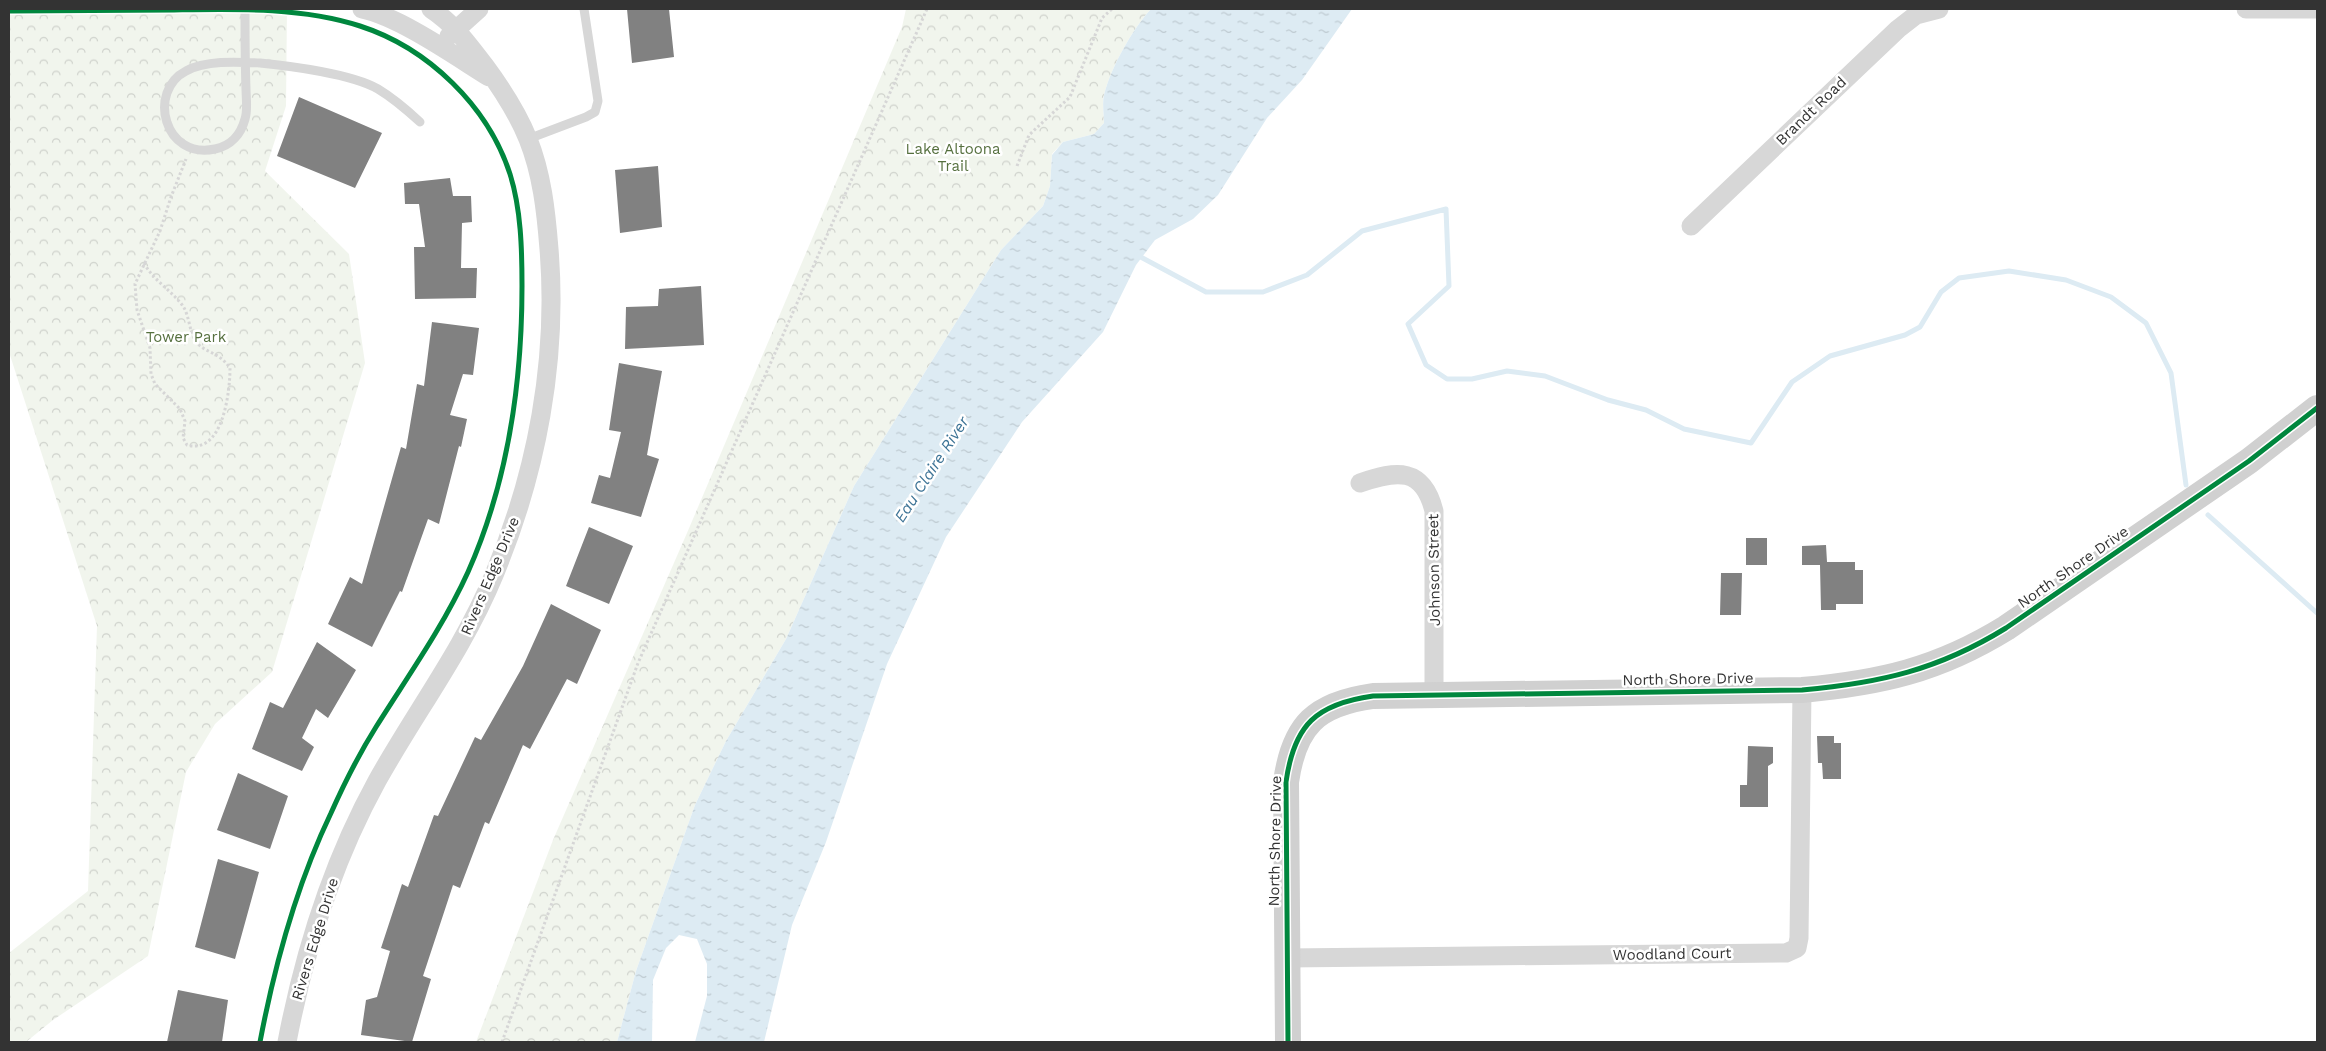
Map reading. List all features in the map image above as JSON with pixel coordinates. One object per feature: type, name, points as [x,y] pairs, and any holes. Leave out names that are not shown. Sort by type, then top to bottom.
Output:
[{"type":"street","name":"Rivers Edge Drive","points":[[362,9],[386,17],[439,46],[498,84]]},
{"type":"street","name":"Rivers Edge Drive","points":[[287,1042],[314,933],[356,824],[386,766],[457,652],[476,615],[511,532],[526,484],[544,396],[551,313],[550,263],[544,194],[528,139],[514,109],[498,84],[456,28],[431,9]]},
{"type":"street","points":[[439,46],[456,28],[479,9]]},
{"type":"street","name":"Brandt Road","points":[[1691,226],[1898,29],[1916,15],[1939,9]]},
{"type":"street","points":[[2246,9],[2317,9]]},
{"type":"street","name":"North Shore Drive","points":[[1288,1042],[1286,782],[1289,764],[1300,735],[1322,710],[1336,703],[1373,696],[1802,690],[1867,683],[1926,668],[1977,646],[2249,461],[2317,408]]},
{"type":"street","name":"Johnson Street","points":[[1360,483],[1384,475],[1407,475],[1416,478],[1425,487],[1432,500],[1434,511],[1434,694]]},
{"type":"street","name":"Woodland Court","points":[[1287,958],[1786,953],[1796,948],[1799,938],[1802,690]]},
{"type":"lane","points":[[245,9],[246,62],[246,117],[240,132],[231,143],[204,152],[190,149],[178,142],[170,130],[165,114],[166,98],[172,83],[184,72],[198,66],[246,62],[315,70],[378,88],[420,122]]},
{"type":"lane","points":[[528,139],[586,117],[594,112],[598,101],[584,9]]},
{"type":"path","points":[[502,1042],[638,663],[927,9]]},
{"type":"path","points":[[1016,166],[1029,135],[1070,97],[1102,18],[1112,9]]},
{"type":"path","points":[[144,263],[148,271],[183,307],[195,340],[200,346],[215,353],[225,361],[230,368],[230,389],[220,423],[208,441],[201,445],[193,447],[187,445],[183,438],[185,421],[180,409],[155,384],[151,374],[150,348],[137,310],[135,284],[144,263],[160,231],[171,196],[179,182],[190,149]]},
{"type":"green space","name":"Tower Park","points":[[9,9],[287,9],[286,106],[265,171],[349,254],[365,363],[272,672],[215,724],[186,772],[148,956],[53,1020],[26,1042],[9,1042],[9,953],[88,891],[97,626],[9,352]]},
{"type":"green space","name":"Lake Altoona Trail","points":[[906,9],[1151,9],[1130,38],[1107,84],[1103,98],[1104,123],[1094,134],[1063,142],[1052,154],[1050,186],[1043,206],[1001,250],[854,486],[786,639],[726,741],[695,805],[636,971],[617,1042],[476,1042],[553,840],[687,533],[902,27]]},
{"type":"water","name":"Eau Claire River","points":[[1151,9],[1352,9],[1302,80],[1267,118],[1218,195],[1193,219],[1155,240],[1136,265],[1103,332],[1022,422],[946,537],[887,664],[826,842],[792,925],[764,1042],[695,1042],[707,996],[707,964],[697,939],[679,935],[666,948],[653,980],[652,1042],[617,1042],[636,971],[695,805],[726,741],[786,639],[854,486],[1001,250],[1043,206],[1050,186],[1052,155],[1063,142],[1094,134],[1104,123],[1103,98],[1107,84],[1130,38]]},
{"type":"building","points":[[627,9],[669,9],[674,57],[632,63]]},
{"type":"building","points":[[299,97],[382,133],[355,188],[277,156]]},
{"type":"building","points":[[658,166],[662,227],[620,233],[615,170]]},
{"type":"building","points":[[450,178],[453,196],[471,196],[472,222],[462,223],[461,268],[477,268],[476,298],[415,299],[414,247],[425,247],[419,204],[405,204],[404,183]]},
{"type":"building","points":[[701,286],[704,345],[625,349],[626,307],[658,306],[659,289]]},
{"type":"building","points":[[432,322],[479,328],[473,375],[463,374],[450,415],[467,419],[439,524],[428,519],[402,592],[400,591],[372,647],[328,624],[350,577],[362,584],[401,447],[406,449],[417,384],[424,386]]},
{"type":"building","points":[[619,363],[662,371],[647,455],[659,459],[641,517],[591,503],[599,475],[610,478],[621,432],[609,430]]},
{"type":"building","points":[[589,527],[633,546],[609,604],[566,586]]},
{"type":"building","points":[[1746,538],[1767,538],[1767,565],[1746,565]]},
{"type":"building","points":[[1826,545],[1827,562],[1855,562],[1855,570],[1863,570],[1863,604],[1836,604],[1836,610],[1821,610],[1820,565],[1802,565],[1802,546]]},
{"type":"building","points":[[1721,573],[1742,573],[1741,615],[1720,615]]},
{"type":"building","points":[[551,604],[601,630],[577,684],[567,679],[530,749],[523,745],[489,824],[485,822],[460,888],[453,885],[423,976],[431,979],[412,1042],[361,1035],[366,1000],[377,997],[390,951],[381,948],[402,884],[408,887],[434,815],[438,816],[475,737],[481,740],[523,666]]},
{"type":"building","points":[[317,642],[356,670],[328,718],[316,709],[302,738],[314,747],[302,771],[252,749],[270,702],[283,708]]},
{"type":"building","points":[[1817,736],[1834,736],[1834,743],[1841,743],[1841,779],[1823,779],[1822,763],[1818,763]]},
{"type":"building","points":[[1748,746],[1773,747],[1773,763],[1768,766],[1768,807],[1740,807],[1740,785],[1747,785]]},
{"type":"building","points":[[238,773],[288,796],[270,849],[217,830]]},
{"type":"building","points":[[218,859],[259,872],[235,959],[195,947]]},
{"type":"building","points":[[178,990],[228,1000],[222,1042],[167,1042]]},
{"type":"waterway","points":[[1137,255],[1206,292],[1263,292],[1307,275],[1362,231],[1446,209],[1449,286],[1408,324],[1426,365],[1447,379],[1472,379],[1507,371],[1545,376],[1608,400],[1646,410],[1684,429],[1751,443],[1792,382],[1830,356],[1905,335],[1920,327],[1941,292],[1959,278],[2009,271],[2066,280],[2111,297],[2146,323],[2171,373],[2186,485]]},
{"type":"waterway","points":[[2208,515],[2317,613]]},
{"type":"cycle path","points":[[9,11],[268,10],[315,15],[360,26],[385,36],[409,49],[432,65],[452,83],[471,103],[487,125],[500,149],[514,187],[519,215],[522,258],[519,359],[510,432],[503,468],[493,503],[482,538],[458,592],[436,632],[352,769],[307,868],[288,925],[272,983],[260,1042]]},
{"type":"cycle path","points":[[1288,1042],[1286,782],[1295,746],[1302,732],[1311,721],[1323,712],[1336,705],[1373,696],[1802,690],[1857,683],[1908,672],[1956,654],[2006,628],[2249,461],[2317,408]]}]
